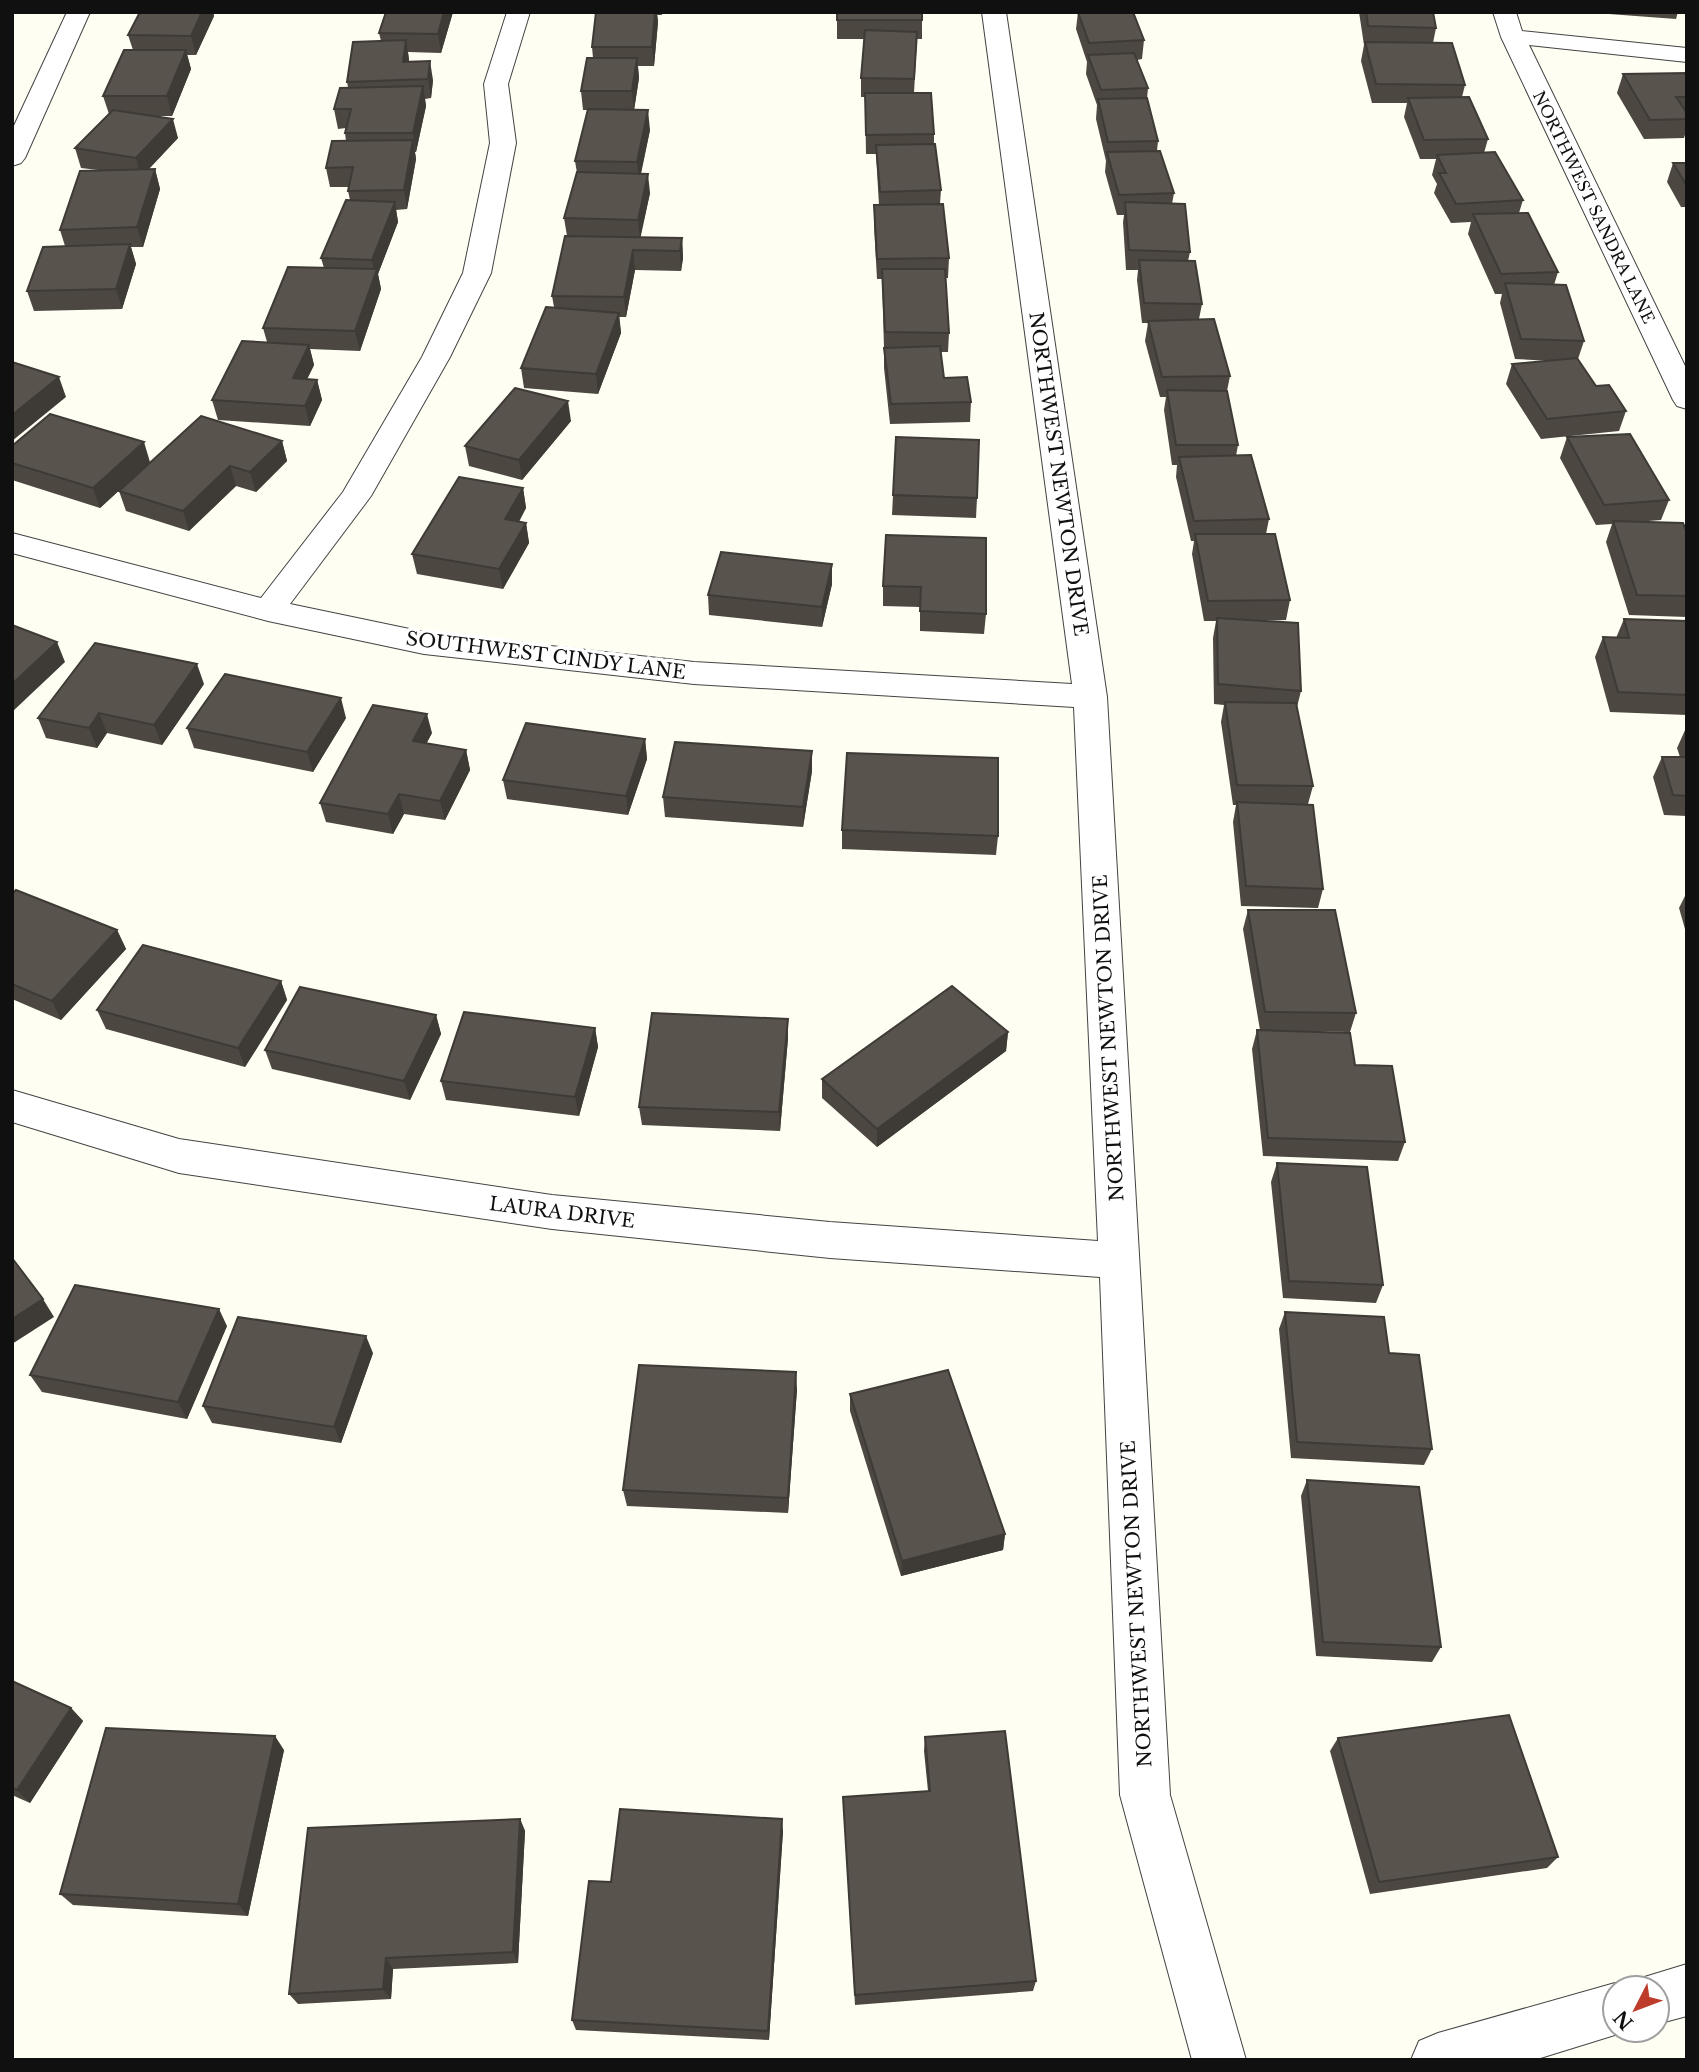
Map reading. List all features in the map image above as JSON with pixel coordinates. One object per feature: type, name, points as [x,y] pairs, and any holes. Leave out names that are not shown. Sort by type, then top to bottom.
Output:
[{"type":"street","points":[[12,158],[79,12]]},
{"type":"street","points":[[268,610],[356,496],[436,357],[477,273],[503,143],[496,84],[519,12]]},
{"type":"street","name":"NORTHWEST NEWTON DRIVE","points":[[994,12],[1090,697],[1145,1795],[1219,2060]]},
{"type":"street","name":"NORTHWEST SANDRA LANE","points":[[1504,12],[1513,37],[1687,400]]},
{"type":"street","points":[[1513,37],[1687,55]]},
{"type":"street","name":"SOUTHWEST CINDY LANE","points":[[12,543],[268,610],[424,643],[694,673],[1090,697]]},
{"type":"street","name":"LAURA DRIVE","points":[[12,1106],[179,1156],[552,1212],[830,1240],[1120,1259]]},
{"type":"street","points":[[1438,2060],[1601,2014]]},
{"type":"building","points":[[140,12],[202,12],[191,36],[128,35]]},
{"type":"building","points":[[386,12],[444,12],[438,34],[379,33]]},
{"type":"building","points":[[596,12],[655,12],[652,47],[592,47]]},
{"type":"building","points":[[837,12],[922,12],[922,20],[837,20]]},
{"type":"building","points":[[1078,12],[1133,12],[1144,40],[1089,43]]},
{"type":"building","points":[[1366,12],[1433,12],[1436,28],[1368,26]]},
{"type":"building","points":[[865,30],[917,32],[914,79],[861,78]]},
{"type":"building","points":[[406,40],[403,62],[430,61],[428,79],[347,82],[353,42]]},
{"type":"building","points":[[1365,42],[1452,43],[1465,85],[1376,84]]},
{"type":"building","points":[[124,50],[186,50],[167,96],[103,96]]},
{"type":"building","points":[[1134,53],[1148,88],[1101,90],[1088,55]]},
{"type":"building","points":[[587,58],[637,58],[632,91],[581,91]]},
{"type":"building","points":[[1687,73],[1687,97],[1676,97],[1687,113],[1687,119],[1650,120],[1623,74]]},
{"type":"building","points":[[423,86],[413,133],[345,133],[351,109],[334,109],[340,88]]},
{"type":"building","points":[[865,93],[931,93],[934,134],[866,135]]},
{"type":"building","points":[[1469,97],[1488,139],[1424,140],[1408,98]]},
{"type":"building","points":[[1147,98],[1158,141],[1108,142],[1098,99]]},
{"type":"building","points":[[588,109],[648,110],[637,162],[575,161]]},
{"type":"building","points":[[113,110],[173,119],[136,158],[75,148]]},
{"type":"building","points":[[413,140],[404,190],[348,191],[353,167],[326,168],[332,141]]},
{"type":"building","points":[[935,144],[941,190],[880,192],[876,145]]},
{"type":"building","points":[[1160,151],[1174,193],[1119,195],[1107,152]]},
{"type":"building","points":[[1495,152],[1523,200],[1456,204],[1439,173],[1446,173],[1437,155]]},
{"type":"building","points":[[1673,163],[1687,163],[1687,186]]},
{"type":"building","points":[[155,169],[137,227],[60,230],[80,171]]},
{"type":"building","points":[[577,172],[648,174],[638,220],[564,218]]},
{"type":"building","points":[[346,200],[395,202],[372,260],[321,258]]},
{"type":"building","points":[[1125,202],[1185,204],[1190,252],[1129,250]]},
{"type":"building","points":[[943,204],[949,258],[877,259],[874,205]]},
{"type":"building","points":[[1528,213],[1558,272],[1501,274],[1473,214]]},
{"type":"building","points":[[565,236],[682,238],[680,251],[633,250],[624,297],[552,296]]},
{"type":"building","points":[[130,244],[116,289],[27,291],[43,247]]},
{"type":"building","points":[[1139,260],[1195,261],[1202,304],[1144,303]]},
{"type":"building","points":[[288,267],[377,269],[355,331],[263,328]]},
{"type":"building","points":[[882,269],[945,269],[949,333],[885,332]]},
{"type":"building","points":[[1505,283],[1566,285],[1584,341],[1521,339]]},
{"type":"building","points":[[546,307],[619,313],[596,374],[521,368]]},
{"type":"building","points":[[1214,319],[1230,376],[1162,377],[1148,321]]},
{"type":"building","points":[[242,341],[309,345],[293,378],[317,380],[305,406],[212,400]]},
{"type":"building","points":[[940,346],[944,378],[967,377],[971,402],[891,404],[884,348]]},
{"type":"building","points":[[1577,358],[1596,386],[1609,385],[1626,411],[1547,419],[1512,364]]},
{"type":"building","points":[[12,362],[59,377],[12,415]]},
{"type":"building","points":[[515,388],[568,401],[519,460],[465,446]]},
{"type":"building","points":[[1167,390],[1227,391],[1238,445],[1176,445]]},
{"type":"building","points":[[50,414],[144,442],[93,488],[12,463],[12,446]]},
{"type":"building","points":[[201,416],[282,441],[250,472],[230,466],[183,511],[119,491]]},
{"type":"building","points":[[1630,434],[1669,500],[1604,505],[1567,437]]},
{"type":"building","points":[[896,437],[979,440],[977,498],[893,495]]},
{"type":"building","points":[[1251,455],[1269,519],[1194,521],[1179,457]]},
{"type":"building","points":[[459,477],[523,488],[505,519],[526,523],[499,569],[412,554]]},
{"type":"building","points":[[1613,521],[1683,523],[1687,533],[1687,596],[1637,595]]},
{"type":"building","points":[[1195,534],[1275,534],[1290,600],[1208,601]]},
{"type":"building","points":[[886,535],[986,538],[986,614],[920,611],[921,587],[883,586]]},
{"type":"building","points":[[721,552],[832,564],[822,607],[708,595]]},
{"type":"building","points":[[1217,618],[1298,623],[1301,691],[1218,684]]},
{"type":"building","points":[[1624,619],[1687,621],[1687,695],[1618,692],[1603,637],[1629,638]]},
{"type":"building","points":[[12,625],[57,642],[12,684]]},
{"type":"building","points":[[95,643],[197,664],[154,725],[99,713],[89,728],[38,718]]},
{"type":"building","points":[[225,674],[341,698],[307,752],[187,728]]},
{"type":"building","points":[[1225,702],[1296,703],[1313,786],[1237,785]]},
{"type":"building","points":[[373,705],[427,714],[413,741],[466,750],[440,801],[399,794],[388,814],[320,803]]},
{"type":"building","points":[[526,723],[645,739],[626,796],[503,780]]},
{"type":"building","points":[[675,742],[812,751],[803,807],[663,797]]},
{"type":"building","points":[[847,753],[998,758],[998,836],[842,830]]},
{"type":"building","points":[[1662,757],[1687,757],[1687,796],[1673,795]]},
{"type":"building","points":[[1237,802],[1313,805],[1323,889],[1246,886]]},
{"type":"building","points":[[16,890],[117,930],[52,1001],[12,984],[12,894]]},
{"type":"building","points":[[1248,910],[1335,910],[1356,1013],[1265,1012]]},
{"type":"building","points":[[143,945],[281,981],[238,1048],[97,1010]]},
{"type":"building","points":[[952,986],[1008,1032],[877,1129],[822,1079]]},
{"type":"building","points":[[300,987],[436,1015],[404,1081],[265,1050]]},
{"type":"building","points":[[464,1012],[595,1028],[575,1097],[441,1081]]},
{"type":"building","points":[[652,1013],[788,1019],[779,1112],[639,1107]]},
{"type":"building","points":[[1257,1030],[1350,1033],[1355,1065],[1392,1066],[1405,1142],[1268,1138]]},
{"type":"building","points":[[1277,1163],[1367,1167],[1383,1285],[1289,1281]]},
{"type":"building","points":[[12,1258],[43,1299],[12,1319]]},
{"type":"building","points":[[75,1285],[219,1309],[178,1402],[30,1375]]},
{"type":"building","points":[[1285,1312],[1384,1317],[1389,1353],[1419,1355],[1432,1449],[1297,1442]]},
{"type":"building","points":[[238,1317],[366,1336],[334,1427],[203,1406]]},
{"type":"building","points":[[639,1365],[796,1372],[788,1498],[623,1490]]},
{"type":"building","points":[[948,1370],[1005,1534],[902,1561],[850,1394]]},
{"type":"building","points":[[1307,1480],[1419,1487],[1441,1647],[1323,1642]]},
{"type":"building","points":[[12,1681],[71,1708],[17,1790],[12,1788]]},
{"type":"building","points":[[1509,1715],[1558,1857],[1379,1882],[1338,1738]]},
{"type":"building","points":[[106,1728],[275,1736],[238,1904],[60,1894]]},
{"type":"building","points":[[1005,1731],[1036,1981],[855,1995],[843,1797],[930,1791],[925,1737]]},
{"type":"building","points":[[620,1809],[782,1819],[768,2031],[572,2020],[589,1881],[611,1882]]},
{"type":"building","points":[[520,1819],[513,1952],[386,1958],[383,1989],[289,1994],[308,1828]]}]
